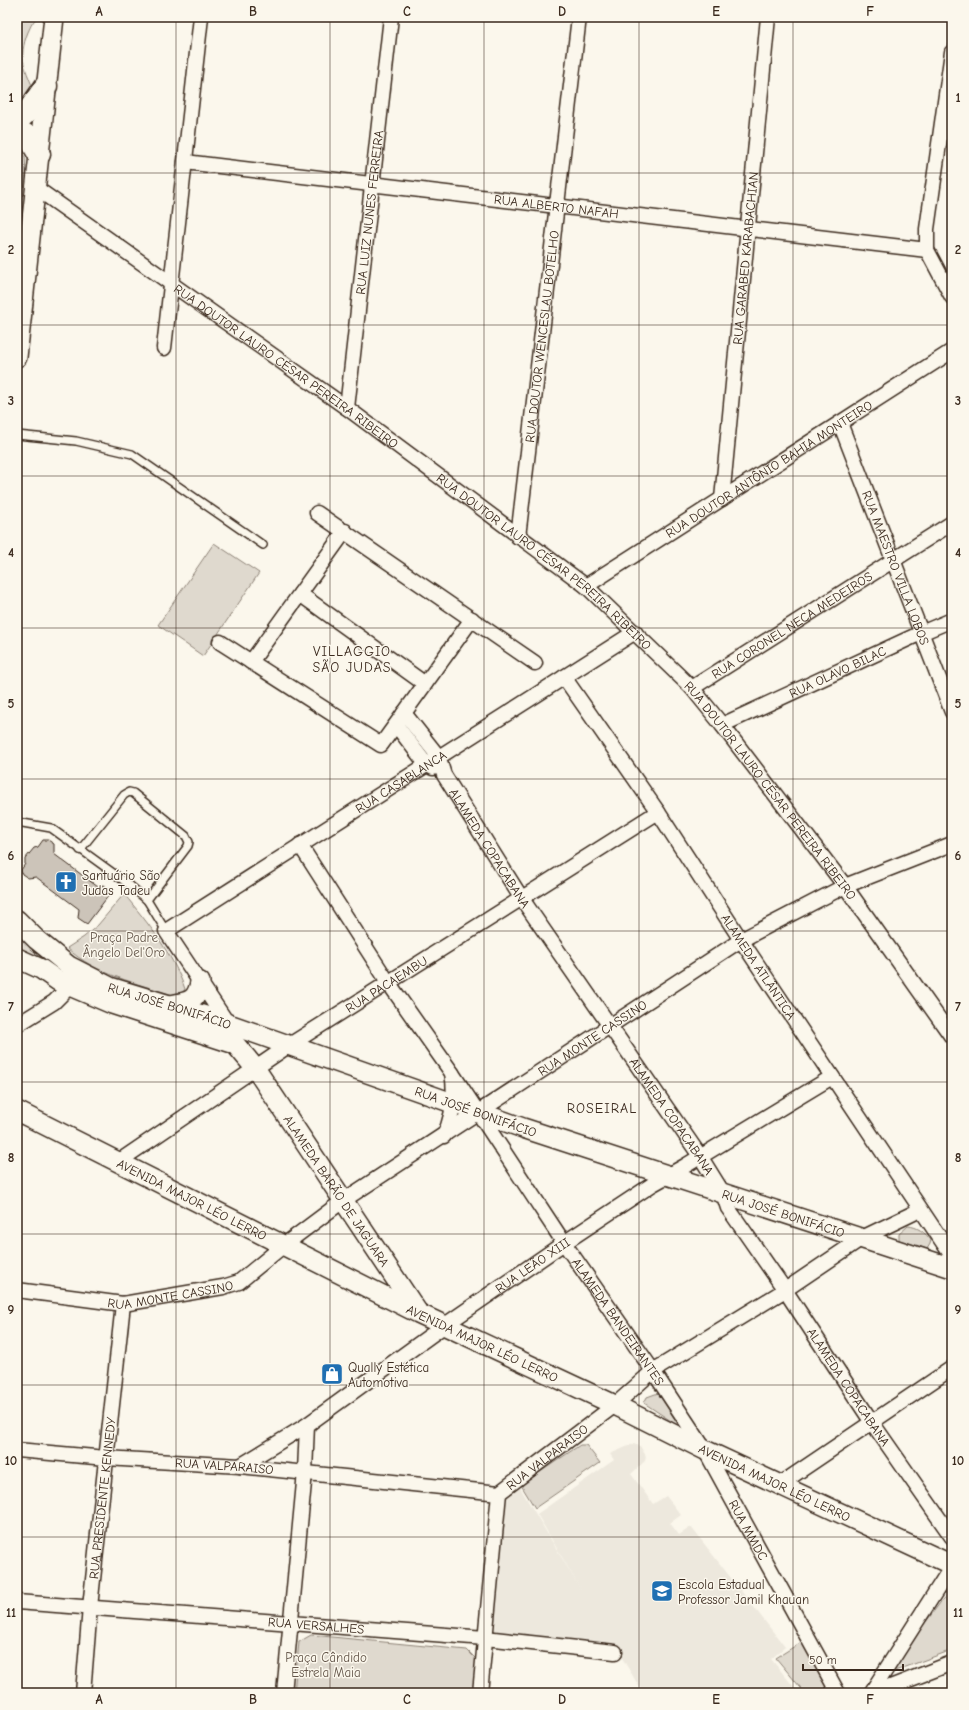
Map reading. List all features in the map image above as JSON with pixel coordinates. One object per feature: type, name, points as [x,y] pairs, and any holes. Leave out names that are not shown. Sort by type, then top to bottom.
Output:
[{"type":"highway","points":[[17,121],[30,109],[46,86]]},
{"type":"highway","points":[[17,130],[29,137],[39,154]]},
{"type":"street","points":[[17,357],[54,17]]},
{"type":"street","points":[[164,348],[201,17]]},
{"type":"street","name":"RUA LUIZ NUNES FERREIRA","points":[[347,408],[392,17]]},
{"type":"street","name":"RUA DOUTOR WENCESLAU BOTELHO","points":[[518,537],[580,17]]},
{"type":"street","name":"RUA GARABED KARABACHIAN","points":[[722,499],[768,17]]},
{"type":"street","points":[[952,52],[927,229],[927,250],[952,298]]},
{"type":"street","name":"RUA ALBERTO NAFAH","points":[[185,162],[927,250]]},
{"type":"street","name":"RUA DOUTOR LAURO CÉSAR PEREIRA RIBEIRO","points":[[36,188],[347,408],[518,537],[586,586],[692,688],[845,886],[952,1037]]},
{"type":"street","name":"RUA DOUTOR ANTÔNIO BAHIA MONTEIRO","points":[[586,586],[952,351]]},
{"type":"street","name":"RUA MAESTRO VILLA LOBOS","points":[[840,423],[894,559],[952,712]]},
{"type":"street","points":[[317,513],[534,663]]},
{"type":"street","name":"RUA CORONEL NECA MEDEIROS","points":[[692,688],[952,523]]},
{"type":"street","points":[[251,662],[345,531]]},
{"type":"street","points":[[300,594],[425,684]]},
{"type":"street","points":[[220,642],[381,745],[472,619]]},
{"type":"street","name":"RUA OLAVO BILAC","points":[[722,725],[922,632],[952,620]]},
{"type":"street","name":"RUA CASABLANCA","points":[[166,931],[438,756],[635,632]]},
{"type":"street","name":"ALAMEDA ATLÂNTICA","points":[[564,677],[658,812],[741,940],[952,1256]]},
{"type":"street","points":[[404,713],[438,756]]},
{"type":"street","points":[[396,725],[426,764]]},
{"type":"street","name":"ALAMEDA COPACABANA","points":[[438,756],[444,775],[522,900],[700,1156],[723,1193],[731,1213],[785,1290],[871,1421],[952,1536]]},
{"type":"street","name":"ALAMEDA COPACABANA","points":[[426,764],[444,775]]},
{"type":"street","name":"RUA PACAEMBU","points":[[118,1162],[288,1046],[388,982],[522,900],[658,812]]},
{"type":"street","name":"RUA MONTE CASSINO","points":[[17,1290],[123,1304],[223,1287],[240,1282],[284,1245],[344,1200],[610,1028],[741,940],[845,886],[952,844]]},
{"type":"street","name":"ALAMEDA BANDEIRANTES","points":[[300,845],[388,982],[452,1073],[564,1243],[653,1371],[705,1450]]},
{"type":"street","name":"RUA JOSÉ BONIFÁCIO","points":[[17,920],[37,940],[69,966],[110,986],[228,1024],[479,1113],[952,1268]]},
{"type":"street","points":[[166,931],[228,1024]]},
{"type":"street","name":"RUA JOSÉ BONIFÁCIO","points":[[17,958],[41,969],[67,985],[112,1004],[236,1044],[255,1068]]},
{"type":"street","points":[[17,1025],[54,1002],[65,991],[69,966]]},
{"type":"street","points":[[170,1005],[189,1001],[195,997],[198,992],[200,982]]},
{"type":"street","name":"ALAMEDA BARÃO DE JAGUARA","points":[[255,1068],[418,1313]]},
{"type":"street","name":"ALAMEDA BANDEIRANTES","points":[[452,1073],[454,1104]]},
{"type":"street","name":"RUA LEÃO XIII","points":[[240,1466],[307,1425],[445,1325],[564,1243],[667,1175],[686,1166],[700,1156],[832,1077]]},
{"type":"street","points":[[444,1136],[454,1104]]},
{"type":"street","name":"AVENIDA MAJOR LÉO LERRO","points":[[17,1111],[418,1313],[615,1405],[779,1485],[952,1565]]},
{"type":"street","name":"RUA VALPARAISO","points":[[17,1450],[106,1458],[240,1466],[499,1493],[615,1405],[653,1371],[785,1290],[862,1238],[920,1210]]},
{"type":"street","name":"RUA PRESIDENTE KENNEDY","points":[[83,1693],[90,1607],[123,1304]]},
{"type":"street","points":[[779,1485],[871,1421],[952,1368]]},
{"type":"street","points":[[284,1693],[305,1472],[307,1425]]},
{"type":"street","name":"RUA MMDC","points":[[705,1450],[838,1693]]},
{"type":"street","points":[[480,1693],[499,1493]]},
{"type":"street","points":[[871,1693],[952,1565]]},
{"type":"street","name":"RUA VERSALHES","points":[[17,1602],[485,1638],[615,1652]]},
{"type":"street","points":[[874,1693],[952,1663]]},
{"type":"lane","points":[[17,435],[76,441],[132,454],[263,545]]},
{"type":"lane","points":[[80,850],[124,795],[129,792],[133,793],[186,836],[189,842],[188,846],[147,900]]},
{"type":"lane","points":[[17,822],[51,828],[127,883],[147,900],[166,931]]},
{"type":"shaded area","name":"Escola Estadual Professor Jamil Khauan","points":[[633,1444],[640,1446],[646,1456],[645,1461],[631,1474],[653,1504],[666,1496],[681,1515],[670,1523],[679,1535],[691,1527],[785,1647],[771,1659],[799,1693],[643,1693],[615,1646],[492,1632],[504,1496],[519,1486],[581,1590],[537,1514],[614,1460],[610,1454]]},
{"type":"green space","points":[[17,17],[39,17],[35,20],[28,32],[23,50],[24,64],[35,93],[17,117]]},
{"type":"green space","points":[[17,145],[25,157],[26,173],[17,270]]},
{"type":"green space","points":[[214,543],[259,573],[203,656],[158,625]]},
{"type":"green space","name":"Praça Padre Ângelo Del'Oro","points":[[124,894],[159,939],[174,963],[185,989],[182,994],[173,995],[104,972],[78,957],[67,948],[84,937],[98,925]]},
{"type":"green space","points":[[17,929],[46,959],[43,962],[41,959],[17,947]]},
{"type":"green space","points":[[908,1226],[921,1230],[931,1240],[927,1249],[899,1240],[899,1234]]},
{"type":"green space","points":[[658,1393],[680,1427],[644,1403],[647,1397]]},
{"type":"green space","points":[[580,1445],[586,1445],[600,1463],[535,1508],[521,1485]]},
{"type":"green space","points":[[952,1587],[952,1650],[895,1671],[892,1667]]},
{"type":"green space","name":"Praça Cândido Estrela Maia","points":[[311,1635],[467,1650],[478,1661],[475,1693],[294,1693],[299,1642]]},
{"type":"green space","points":[[803,1641],[830,1693],[805,1693],[776,1658]]},
{"type":"building","name":"Santuário São Judas Tadeu","points":[[43,840],[48,840],[54,844],[54,854],[98,887],[103,885],[112,891],[87,924],[78,918],[79,909],[36,877],[28,878],[22,874],[21,870],[25,864],[25,859]]},
{"type":"place","name":"Santuário São Judas Tadeu","points":[[66,882]]},
{"type":"place","name":"Qually Estética Automotiva","points":[[332,1374]]},
{"type":"place","name":"Escola Estadual Professor Jamil Khauan","points":[[662,1591]]},
{"type":"district","name":"VILLAGGIO SÃO JUDAS","points":[[352,660]]},
{"type":"district","name":"ROSEIRAL","points":[[602,1108]]}]
